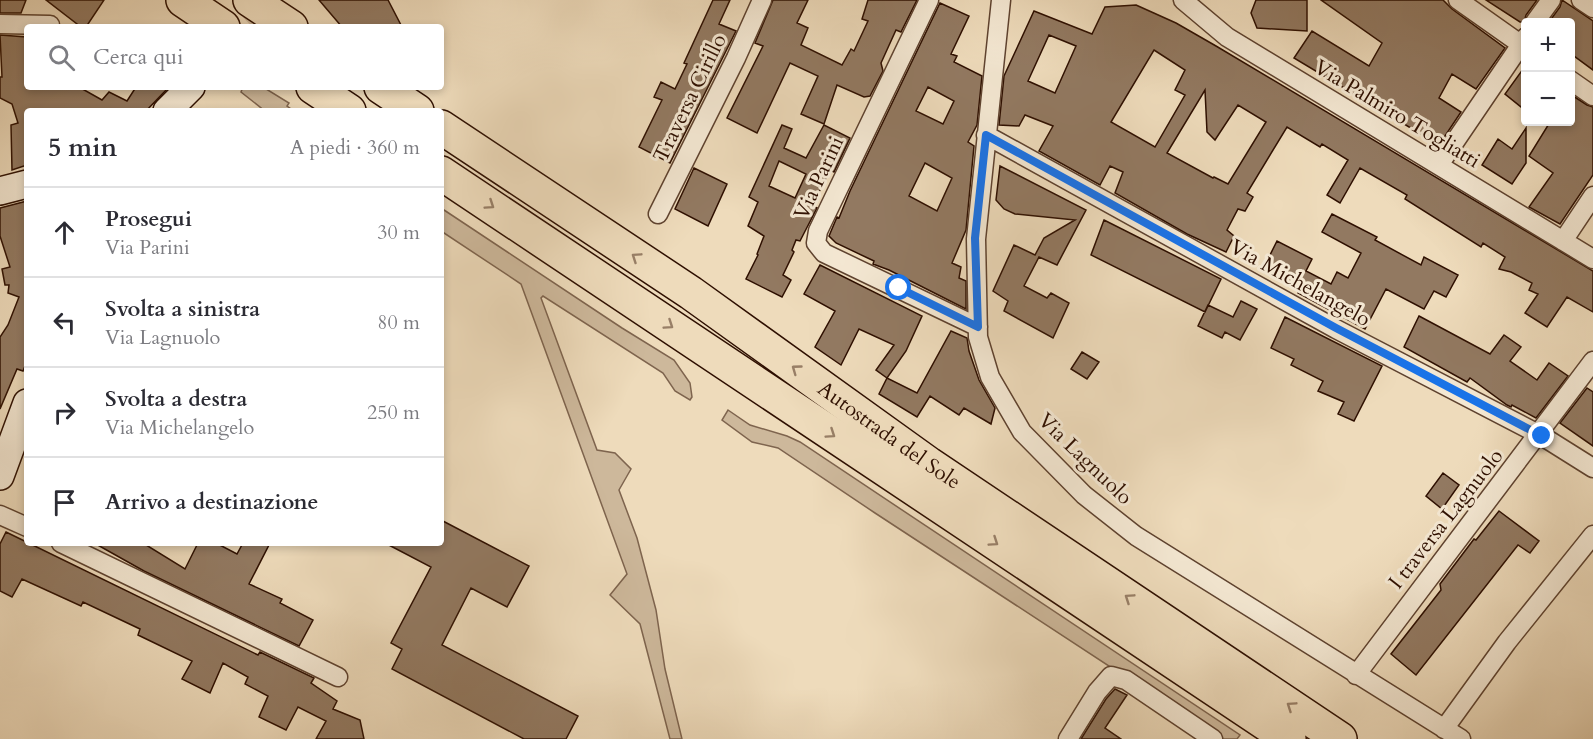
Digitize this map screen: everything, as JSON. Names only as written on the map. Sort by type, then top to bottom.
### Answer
[{"type":"highway","points":[[183,0],[219,24]]},
{"type":"highway","points":[[250,0],[286,24]]},
{"type":"highway","points":[[318,90],[344,108]]},
{"type":"highway","points":[[386,90],[412,108]]},
{"type":"highway","name":"Autostrada del Sole","points":[[444,129],[691,293],[929,464],[1340,739]]},
{"type":"highway","name":"Autostrada del Sole","points":[[444,175],[1289,739]]},
{"type":"main road","points":[[170,108],[188,90]]},
{"type":"main road","points":[[0,476],[24,411]]},
{"type":"street","name":"Traversa Cirillo","points":[[657,214],[736,58],[762,0]]},
{"type":"street","name":"Via Parini","points":[[929,0],[818,231],[816,243],[824,252],[978,327]]},
{"type":"street","name":"Via Lagnuolo","points":[[1000,0],[975,238],[978,337],[990,377],[1022,432],[1084,495],[1136,536],[1461,739]]},
{"type":"street","name":"Via Palmiro Togliatti","points":[[1183,0],[1227,37],[1593,259]]},
{"type":"street","points":[[1458,0],[1521,41]]},
{"type":"street","points":[[1538,18],[1551,0]]},
{"type":"street","points":[[1581,0],[1593,8]]},
{"type":"street","points":[[0,24],[24,24]]},
{"type":"street","points":[[1439,165],[1521,47]]},
{"type":"street","points":[[1575,83],[1593,96]]},
{"type":"street","name":"Via Michelangelo","points":[[986,135],[1336,328],[1539,435],[1593,468]]},
{"type":"street","points":[[1563,241],[1593,196]]},
{"type":"street","name":"I traversa Lagnuolo","points":[[1356,675],[1444,555],[1539,435],[1593,361]]},
{"type":"street","points":[[0,515],[24,526]]},
{"type":"street","points":[[1444,729],[1507,642],[1593,535]]},
{"type":"street","points":[[67,546],[338,677]]},
{"type":"street","points":[[1068,739],[1097,692],[1111,676],[1126,680],[1213,739]]},
{"type":"shaded area","points":[[242,90],[268,90],[289,103],[287,106],[290,108],[261,108],[241,92]]},
{"type":"shaded area","points":[[444,210],[674,360],[690,383],[692,397],[690,400],[675,391],[663,373],[543,296],[541,298],[597,450],[615,453],[631,469],[619,490],[637,538],[656,610],[665,669],[682,739],[670,739],[640,624],[610,595],[627,574],[521,284],[444,233]]},
{"type":"shaded area","points":[[728,410],[750,425],[800,442],[1240,735],[1237,739],[1218,739],[1104,676],[1109,666],[778,448],[752,442],[722,420]]},
{"type":"building","points":[[0,0],[26,0],[21,13],[0,13]]},
{"type":"building","points":[[46,0],[104,0],[88,24],[77,24]]},
{"type":"building","points":[[319,0],[388,0],[400,24],[339,24]]},
{"type":"building","points":[[713,0],[730,0],[719,24],[736,31],[670,163],[639,147],[662,100],[654,97],[661,82],[675,89],[687,64],[684,63]]},
{"type":"building","points":[[773,0],[808,0],[797,23],[808,28],[801,45],[842,65],[851,49],[854,51],[868,21],[862,19],[868,0],[917,0],[901,32],[896,30],[881,63],[883,71],[870,96],[864,97],[837,85],[824,124],[801,114],[818,76],[790,63],[757,133],[727,118],[763,46],[755,43]]},
{"type":"building","points":[[1256,0],[1307,0],[1307,31],[1257,28],[1251,13]]},
{"type":"building","points":[[1321,0],[1443,0],[1505,48],[1476,89],[1452,74],[1439,98],[1461,112],[1439,145],[1294,58],[1312,31],[1369,66],[1382,43]]},
{"type":"building","points":[[1486,0],[1537,0],[1520,22]]},
{"type":"building","points":[[1562,0],[1593,21],[1593,70],[1575,57],[1575,18],[1552,18]]},
{"type":"building","points":[[940,3],[969,16],[951,54],[957,56],[954,62],[982,76],[977,125],[968,142],[974,146],[966,230],[952,263],[961,267],[959,278],[966,281],[966,309],[873,264],[874,261],[836,243],[829,236]],"holes":[[[928,87],[954,101],[943,124],[916,111]],[[925,163],[952,178],[937,211],[909,196]]]},
{"type":"building","points":[[1136,5],[1176,23],[1593,271],[1593,312],[1567,297],[1547,327],[1525,313],[1538,294],[1529,290],[1532,283],[1511,272],[1499,269],[1505,257],[1483,243],[1481,247],[1405,199],[1407,195],[1360,168],[1340,203],[1327,195],[1348,160],[1322,144],[1320,147],[1287,127],[1247,193],[1253,197],[1245,211],[1238,209],[1227,230],[1234,236],[1226,252],[1187,234],[1115,193],[1123,172],[1110,166],[1100,185],[1039,151],[1053,126],[1025,115],[1019,126],[999,125],[1004,76],[1034,11],[1092,34],[1105,7]],"holes":[[[1049,35],[1076,46],[1055,93],[1028,81]],[[1154,50],[1185,70],[1175,90],[1185,95],[1155,147],[1111,122]],[[1205,90],[1207,132],[1215,140],[1238,105],[1266,122],[1228,184],[1167,153]]]},
{"type":"building","points":[[0,35],[24,37],[24,90],[84,90],[102,100],[109,92],[127,101],[134,90],[166,90],[149,108],[24,108],[24,166],[12,170],[11,125],[18,123],[12,104],[0,98],[0,77],[2,77]]},
{"type":"building","points":[[1521,72],[1521,107],[1505,94]]},
{"type":"building","points":[[1575,97],[1593,107],[1593,175],[1560,224],[1529,207],[1553,173],[1529,156],[1548,126],[1575,126]]},
{"type":"building","points":[[782,125],[792,129],[784,148],[806,158],[824,125],[850,138],[834,172],[830,170],[812,206],[817,208],[800,241],[796,240],[792,250],[794,252],[783,275],[791,280],[782,297],[746,279],[758,255],[764,236],[748,226],[758,202],[749,197]],"holes":[[[779,161],[806,174],[795,198],[769,186]]]},
{"type":"building","points":[[1526,128],[1526,163],[1512,184],[1482,165],[1498,139],[1512,149]]},
{"type":"building","points":[[1000,166],[1086,210],[1057,265],[1039,257],[1024,286],[1047,298],[1051,293],[1069,303],[1053,338],[1004,311],[1008,301],[993,291],[1014,245],[1035,255],[1044,238],[1075,220],[1015,214],[1004,209],[996,200]]},
{"type":"building","points":[[694,168],[727,184],[708,226],[675,209]]},
{"type":"building","points":[[24,202],[24,368],[23,371],[17,369],[0,409],[0,337],[8,325],[19,297],[8,293],[9,285],[5,285],[2,269],[10,267],[0,236],[0,208]]},
{"type":"building","points":[[1332,214],[1377,237],[1375,240],[1421,265],[1424,257],[1458,275],[1446,297],[1434,291],[1424,309],[1386,289],[1365,329],[1298,293],[1300,288],[1263,269],[1277,241],[1312,259],[1306,271],[1331,284],[1337,272],[1348,278],[1361,253],[1322,232]]},
{"type":"building","points":[[1104,220],[1221,279],[1205,312],[1091,255]]},
{"type":"building","points":[[820,265],[922,316],[906,351],[887,378],[876,370],[894,345],[859,329],[841,365],[815,347],[835,311],[804,294]]},
{"type":"building","points":[[1241,301],[1257,309],[1240,340],[1225,332],[1222,338],[1198,326],[1208,305],[1233,317]]},
{"type":"building","points":[[1419,316],[1490,354],[1504,335],[1521,347],[1510,361],[1537,380],[1549,363],[1568,376],[1536,418],[1512,405],[1511,407],[1507,405],[1470,378],[1467,382],[1404,347]]},
{"type":"building","points":[[1285,317],[1382,366],[1354,421],[1338,414],[1344,402],[1318,391],[1323,381],[1291,365],[1294,359],[1271,348]]},
{"type":"building","points":[[951,331],[967,338],[979,380],[995,408],[991,424],[964,408],[959,415],[930,396],[917,417],[879,394],[887,378],[917,393]]},
{"type":"building","points":[[1082,352],[1099,362],[1087,379],[1071,369]]},
{"type":"building","points":[[1587,388],[1593,392],[1593,446],[1560,423]]},
{"type":"building","points":[[1443,473],[1459,485],[1442,509],[1426,496]]},
{"type":"building","points":[[1499,511],[1539,541],[1530,553],[1518,545],[1416,675],[1391,654],[1441,590],[1440,584],[1474,539],[1476,540]]},
{"type":"building","points":[[444,522],[529,566],[507,607],[471,588],[442,645],[578,716],[566,739],[524,739],[392,669],[402,649],[391,643],[431,567],[391,546],[444,546]]},
{"type":"building","points":[[6,532],[24,541],[24,546],[35,546],[258,655],[260,652],[314,678],[311,683],[337,701],[333,709],[360,720],[364,739],[316,739],[326,721],[298,707],[286,730],[259,717],[268,696],[245,684],[248,677],[223,663],[210,693],[182,679],[192,661],[138,635],[140,629],[83,602],[81,606],[22,579],[12,597],[0,591],[0,544]]},
{"type":"building","points":[[99,546],[148,546],[185,569],[196,546],[222,546],[237,554],[241,546],[268,546],[249,584],[282,599],[280,603],[313,620],[299,646],[144,571]]},
{"type":"building","points":[[1115,689],[1127,695],[1105,728],[1121,739],[1081,739],[1106,699]]},
{"type":"tunnel","points":[[255,24],[281,0]]},
{"type":"route","points":[[899,288],[978,327],[975,238],[986,135],[1336,328],[1542,436]]}]
